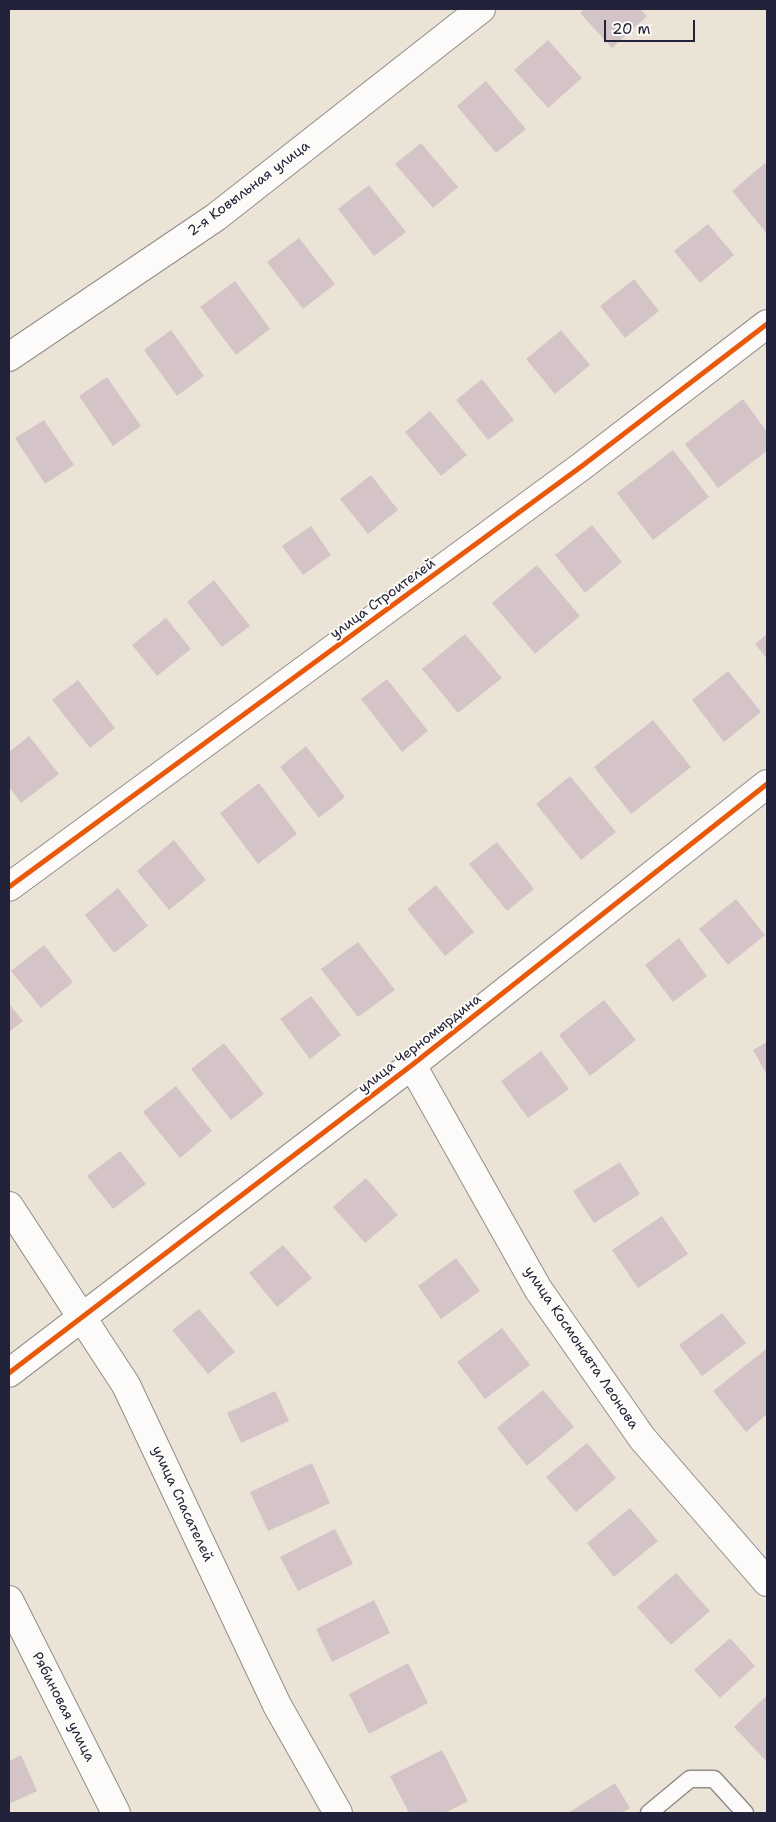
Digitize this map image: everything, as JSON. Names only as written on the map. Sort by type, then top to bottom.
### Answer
[{"type":"street","name":"2-я Ковыльная улица","points":[[9,357],[216,217],[481,9]]},
{"type":"street","name":"улица Строителей","points":[[9,887],[582,466],[767,324]]},
{"type":"street","name":"улица Черномырдина","points":[[9,1373],[412,1065],[767,784]]},
{"type":"street","name":"улица Космонавта Леонова","points":[[412,1065],[538,1289],[642,1438],[767,1582]]},
{"type":"street","name":"улица Спасателей","points":[[9,1206],[126,1385],[277,1705],[338,1813]]},
{"type":"street","name":"Рябиновая улица","points":[[9,1600],[116,1813]]},
{"type":"lane","points":[[649,1813],[690,1780],[714,1779],[745,1813]]},
{"type":"building","points":[[585,9],[640,9],[647,16],[612,48],[580,13]]},
{"type":"building","points":[[548,40],[582,78],[548,108],[514,70]]},
{"type":"building","points":[[486,81],[526,129],[496,153],[457,106]]},
{"type":"building","points":[[421,143],[458,187],[433,208],[395,164]]},
{"type":"building","points":[[765,163],[767,166],[767,234],[732,191]]},
{"type":"building","points":[[369,185],[406,232],[374,256],[338,209]]},
{"type":"building","points":[[708,224],[734,255],[700,283],[674,251]]},
{"type":"building","points":[[299,238],[335,284],[303,309],[267,262]]},
{"type":"building","points":[[634,279],[659,311],[625,338],[600,306]]},
{"type":"building","points":[[235,281],[270,329],[236,355],[200,307]]},
{"type":"building","points":[[171,330],[204,376],[177,396],[144,350]]},
{"type":"building","points":[[561,330],[590,365],[555,394],[526,359]]},
{"type":"building","points":[[107,377],[141,426],[113,446],[79,396]]},
{"type":"building","points":[[482,379],[514,420],[488,440],[456,400]]},
{"type":"building","points":[[743,399],[767,432],[767,451],[718,488],[685,444]]},
{"type":"building","points":[[430,411],[467,455],[441,476],[405,432]]},
{"type":"building","points":[[44,420],[74,465],[45,484],[15,438]]},
{"type":"building","points":[[673,450],[709,497],[653,540],[617,493]]},
{"type":"building","points":[[371,475],[398,510],[368,534],[340,499]]},
{"type":"building","points":[[592,525],[622,562],[585,593],[555,555]]},
{"type":"building","points":[[311,526],[331,555],[303,575],[282,546]]},
{"type":"building","points":[[537,565],[580,616],[535,654],[492,603]]},
{"type":"building","points":[[214,580],[250,626],[222,647],[187,602]]},
{"type":"building","points":[[166,618],[191,649],[157,676],[132,645]]},
{"type":"building","points":[[465,634],[502,678],[458,713],[422,669]]},
{"type":"building","points":[[767,634],[767,659],[755,644]]},
{"type":"building","points":[[728,671],[761,712],[724,742],[692,700]]},
{"type":"building","points":[[387,679],[428,731],[402,752],[361,699]]},
{"type":"building","points":[[78,680],[115,728],[90,748],[52,700]]},
{"type":"building","points":[[653,720],[691,767],[631,814],[594,767]]},
{"type":"building","points":[[29,736],[59,774],[21,803],[9,787],[9,752]]},
{"type":"building","points":[[306,746],[345,797],[319,818],[280,767]]},
{"type":"building","points":[[570,776],[616,832],[581,860],[536,804]]},
{"type":"building","points":[[259,783],[297,834],[258,864],[220,813]]},
{"type":"building","points":[[174,840],[206,880],[169,910],[137,871]]},
{"type":"building","points":[[497,842],[534,889],[507,911],[469,864]]},
{"type":"building","points":[[436,885],[474,932],[445,956],[407,909]]},
{"type":"building","points":[[118,888],[148,926],[114,953],[85,915]]},
{"type":"building","points":[[736,899],[765,935],[728,965],[699,929]]},
{"type":"building","points":[[679,938],[707,976],[673,1002],[645,965]]},
{"type":"building","points":[[358,942],[395,990],[358,1017],[321,969]]},
{"type":"building","points":[[44,945],[73,982],[41,1008],[11,971]]},
{"type":"building","points":[[311,996],[341,1035],[310,1059],[280,1019]]},
{"type":"building","points":[[604,1000],[636,1040],[590,1076],[559,1035]]},
{"type":"building","points":[[9,1004],[23,1021],[9,1032]]},
{"type":"building","points":[[767,1042],[767,1075],[753,1050]]},
{"type":"building","points":[[224,1043],[264,1094],[231,1120],[191,1069]]},
{"type":"building","points":[[541,1051],[569,1089],[528,1118],[501,1081]]},
{"type":"building","points":[[176,1086],[212,1131],[180,1158],[143,1112]]},
{"type":"building","points":[[120,1151],[146,1184],[113,1209],[87,1176]]},
{"type":"building","points":[[620,1162],[640,1194],[594,1223],[573,1191]]},
{"type":"building","points":[[366,1178],[398,1215],[365,1243],[333,1207]]},
{"type":"building","points":[[662,1216],[688,1254],[638,1288],[612,1250]]},
{"type":"building","points":[[283,1245],[312,1278],[277,1307],[249,1273]]},
{"type":"building","points":[[456,1258],[480,1291],[441,1319],[418,1286]]},
{"type":"building","points":[[199,1309],[235,1352],[208,1374],[172,1330]]},
{"type":"building","points":[[722,1313],[746,1343],[702,1376],[679,1345]]},
{"type":"building","points":[[502,1328],[530,1365],[485,1399],[457,1362]]},
{"type":"building","points":[[766,1349],[767,1414],[746,1432],[713,1391]]},
{"type":"building","points":[[543,1390],[574,1427],[527,1466],[497,1428]]},
{"type":"building","points":[[275,1391],[289,1421],[241,1443],[227,1413]]},
{"type":"building","points":[[587,1443],[616,1478],[576,1512],[546,1477]]},
{"type":"building","points":[[312,1463],[330,1503],[268,1531],[250,1492]]},
{"type":"building","points":[[630,1508],[658,1541],[614,1577],[587,1543]]},
{"type":"building","points":[[335,1529],[353,1564],[298,1591],[280,1557]]},
{"type":"building","points":[[676,1573],[710,1611],[671,1645],[637,1607]]},
{"type":"building","points":[[374,1600],[390,1633],[332,1662],[316,1629]]},
{"type":"building","points":[[730,1638],[755,1666],[720,1698],[694,1670]]},
{"type":"building","points":[[408,1663],[428,1703],[369,1734],[349,1694]]},
{"type":"building","points":[[767,1695],[767,1762],[734,1727]]},
{"type":"building","points":[[442,1750],[468,1801],[445,1813],[409,1813],[390,1776]]},
{"type":"building","points":[[21,1755],[37,1791],[9,1804],[9,1761]]},
{"type":"building","points":[[615,1783],[630,1808],[622,1813],[568,1813]]},
{"type":"cycle path","points":[[9,887],[582,466],[767,324]]},
{"type":"cycle path","points":[[9,1373],[412,1065],[767,784]]}]
